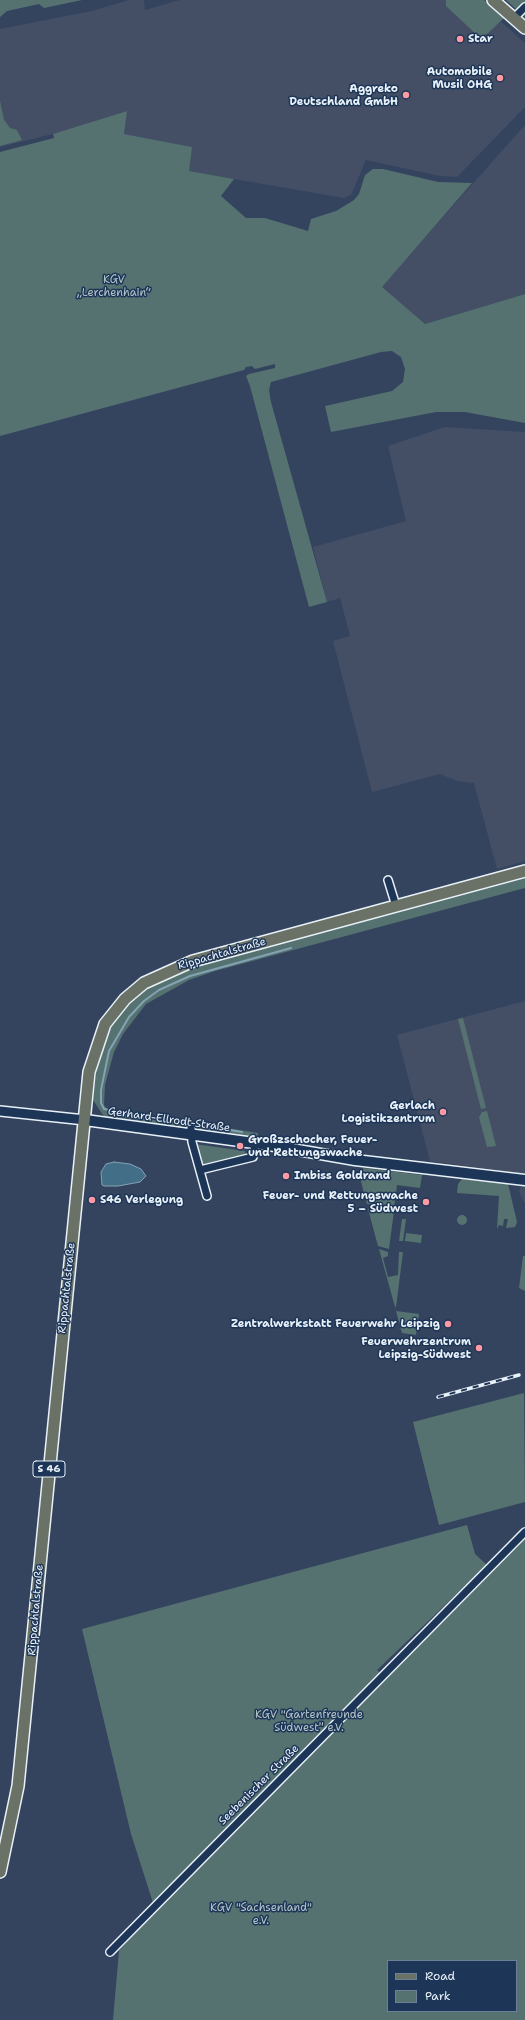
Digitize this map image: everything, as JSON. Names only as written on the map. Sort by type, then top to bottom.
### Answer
[{"type":"main road","points":[[493,0],[525,28]]},
{"type":"main road","name":"Rippachtalstraße","points":[[0,1872],[18,1786],[64,1316],[90,1072],[105,1024],[125,999],[144,983],[193,961],[525,871]]},
{"type":"main road","name":"Gerhard-Ellrodt-Straße","points":[[85,1120],[191,1132],[355,1160],[525,1180]]},
{"type":"street","points":[[514,18],[525,7]]},
{"type":"street","points":[[388,880],[396,906]]},
{"type":"street","name":"Gerhard-Ellrodt-Straße","points":[[0,1110],[85,1120]]},
{"type":"street","points":[[191,1132],[207,1196]]},
{"type":"street","points":[[200,1170],[253,1157],[255,1144]]},
{"type":"street","name":"Seebenischer Straße","points":[[110,1952],[525,1532]]},
{"type":"shaded area","points":[[129,0],[144,0],[145,10],[180,0],[477,0],[525,43],[525,107],[457,177],[440,176],[366,160],[351,195],[344,198],[188,171],[192,147],[124,134],[127,111],[65,131],[0,147],[0,29],[92,11]]},
{"type":"shaded area","points":[[525,125],[525,294],[425,324],[381,287]]},
{"type":"shaded area","points":[[445,427],[525,432],[525,861],[497,869],[474,783],[457,781],[440,774],[372,792],[333,641],[350,636],[340,598],[327,602],[313,547],[406,521],[388,446]]},
{"type":"shaded area","points":[[525,1001],[525,1174],[430,1161],[397,1035]]},
{"type":"shaded area","points":[[114,1162],[130,1164],[141,1169],[146,1176],[140,1182],[118,1186],[104,1186],[102,1185],[101,1172],[106,1164]]},
{"type":"shaded area","points":[[521,1186],[525,1186],[525,1204],[519,1192]]},
{"type":"green space","points":[[0,0],[82,0],[44,8],[39,4],[7,11],[0,17]]},
{"type":"green space","points":[[446,0],[484,0],[504,18],[487,34],[478,36],[446,6]]},
{"type":"green space","points":[[506,0],[525,0],[525,17]]},
{"type":"green space","points":[[0,101],[4,120],[10,128],[17,130],[22,140],[0,146]]},
{"type":"green space","name":"KGV „Lerchenhain“","points":[[127,111],[124,134],[192,147],[189,171],[234,179],[221,196],[246,218],[265,218],[308,231],[311,219],[336,211],[354,200],[359,194],[365,175],[373,169],[383,169],[438,182],[472,183],[382,287],[425,324],[525,294],[525,423],[465,412],[436,412],[331,432],[325,406],[392,391],[403,382],[405,369],[401,357],[392,351],[381,352],[271,382],[269,390],[271,402],[327,602],[309,607],[250,386],[246,376],[275,368],[275,364],[255,369],[252,366],[246,367],[244,370],[0,436],[0,152],[54,138],[53,134]]},
{"type":"green space","points":[[525,875],[525,888],[215,971],[189,980],[146,1004],[123,1034],[114,1052],[105,1085],[104,1105],[107,1109],[258,1133],[257,1140],[105,1118],[93,1100],[98,1058],[107,1033],[127,1003],[150,985],[185,968]]},
{"type":"green space","points":[[463,1018],[486,1108],[481,1109],[458,1019]]},
{"type":"green space","points":[[487,1111],[496,1146],[487,1147],[479,1117],[482,1112]]},
{"type":"green space","points":[[195,1144],[245,1151],[246,1156],[201,1167]]},
{"type":"green space","points":[[364,1168],[422,1175],[420,1188],[397,1185],[394,1207],[367,1204],[360,1178],[361,1172]]},
{"type":"green space","points":[[462,1179],[508,1184],[517,1222],[515,1227],[506,1228],[508,1219],[504,1219],[503,1226],[499,1225],[497,1229],[499,1196],[457,1193],[458,1184]]},
{"type":"green space","points":[[368,1209],[394,1211],[389,1249],[378,1246]]},
{"type":"green space","points":[[462,1215],[467,1220],[462,1225],[457,1220]]},
{"type":"green space","points":[[402,1219],[406,1219],[403,1241],[399,1241]]},
{"type":"green space","points":[[406,1233],[422,1235],[421,1243],[405,1241]]},
{"type":"green space","points":[[379,1249],[388,1252],[388,1256],[383,1258],[388,1277],[398,1275],[399,1252],[403,1252],[396,1307],[395,1307]]},
{"type":"green space","points":[[523,1256],[525,1256],[525,1291],[519,1288]]},
{"type":"green space","points":[[396,1311],[419,1314],[416,1335],[402,1333]]},
{"type":"green space","points":[[524,1393],[525,1502],[439,1525],[413,1422]]},
{"type":"green space","points":[[467,1525],[475,1554],[487,1565],[377,1670],[386,1679],[525,1537],[525,2020],[113,2020],[119,1951],[155,1909],[131,1834],[82,1629]]},
{"type":"waterway","points":[[242,1132],[104,1109],[101,1103],[101,1090],[109,1051],[129,1017],[144,1001],[159,990],[190,976],[291,948]]},
{"type":"railway","points":[[438,1397],[519,1375]]},
{"type":"place","name":"Star","points":[[460,39]]},
{"type":"place","name":"Automobile Musil OHG","points":[[500,78]]},
{"type":"place","name":"Aggreko Deutschland GmbH","points":[[406,95]]},
{"type":"place","name":"Gerlach Logistikzentrum","points":[[443,1112]]},
{"type":"place","name":"Großzschocher, Feuer- und Rettungswache","points":[[240,1146]]},
{"type":"place","name":"Imbiss Goldrand","points":[[286,1176]]},
{"type":"place","name":"S46 Verlegung","points":[[92,1200]]},
{"type":"place","name":"Feuer- und Rettungswache 5 – Südwest","points":[[426,1202]]},
{"type":"place","name":"Zentralwerkstatt Feuerwehr Leipzig","points":[[448,1324]]},
{"type":"place","name":"Feuerwehrzentrum Leipzig-Südwest","points":[[479,1348]]},
{"type":"park label","name":"KGV \"Gartenfreunde Südwest\" e.V.","points":[[309,1721]]},
{"type":"park label","name":"KGV \"Sachsenland\" e.V.","points":[[261,1914]]}]
